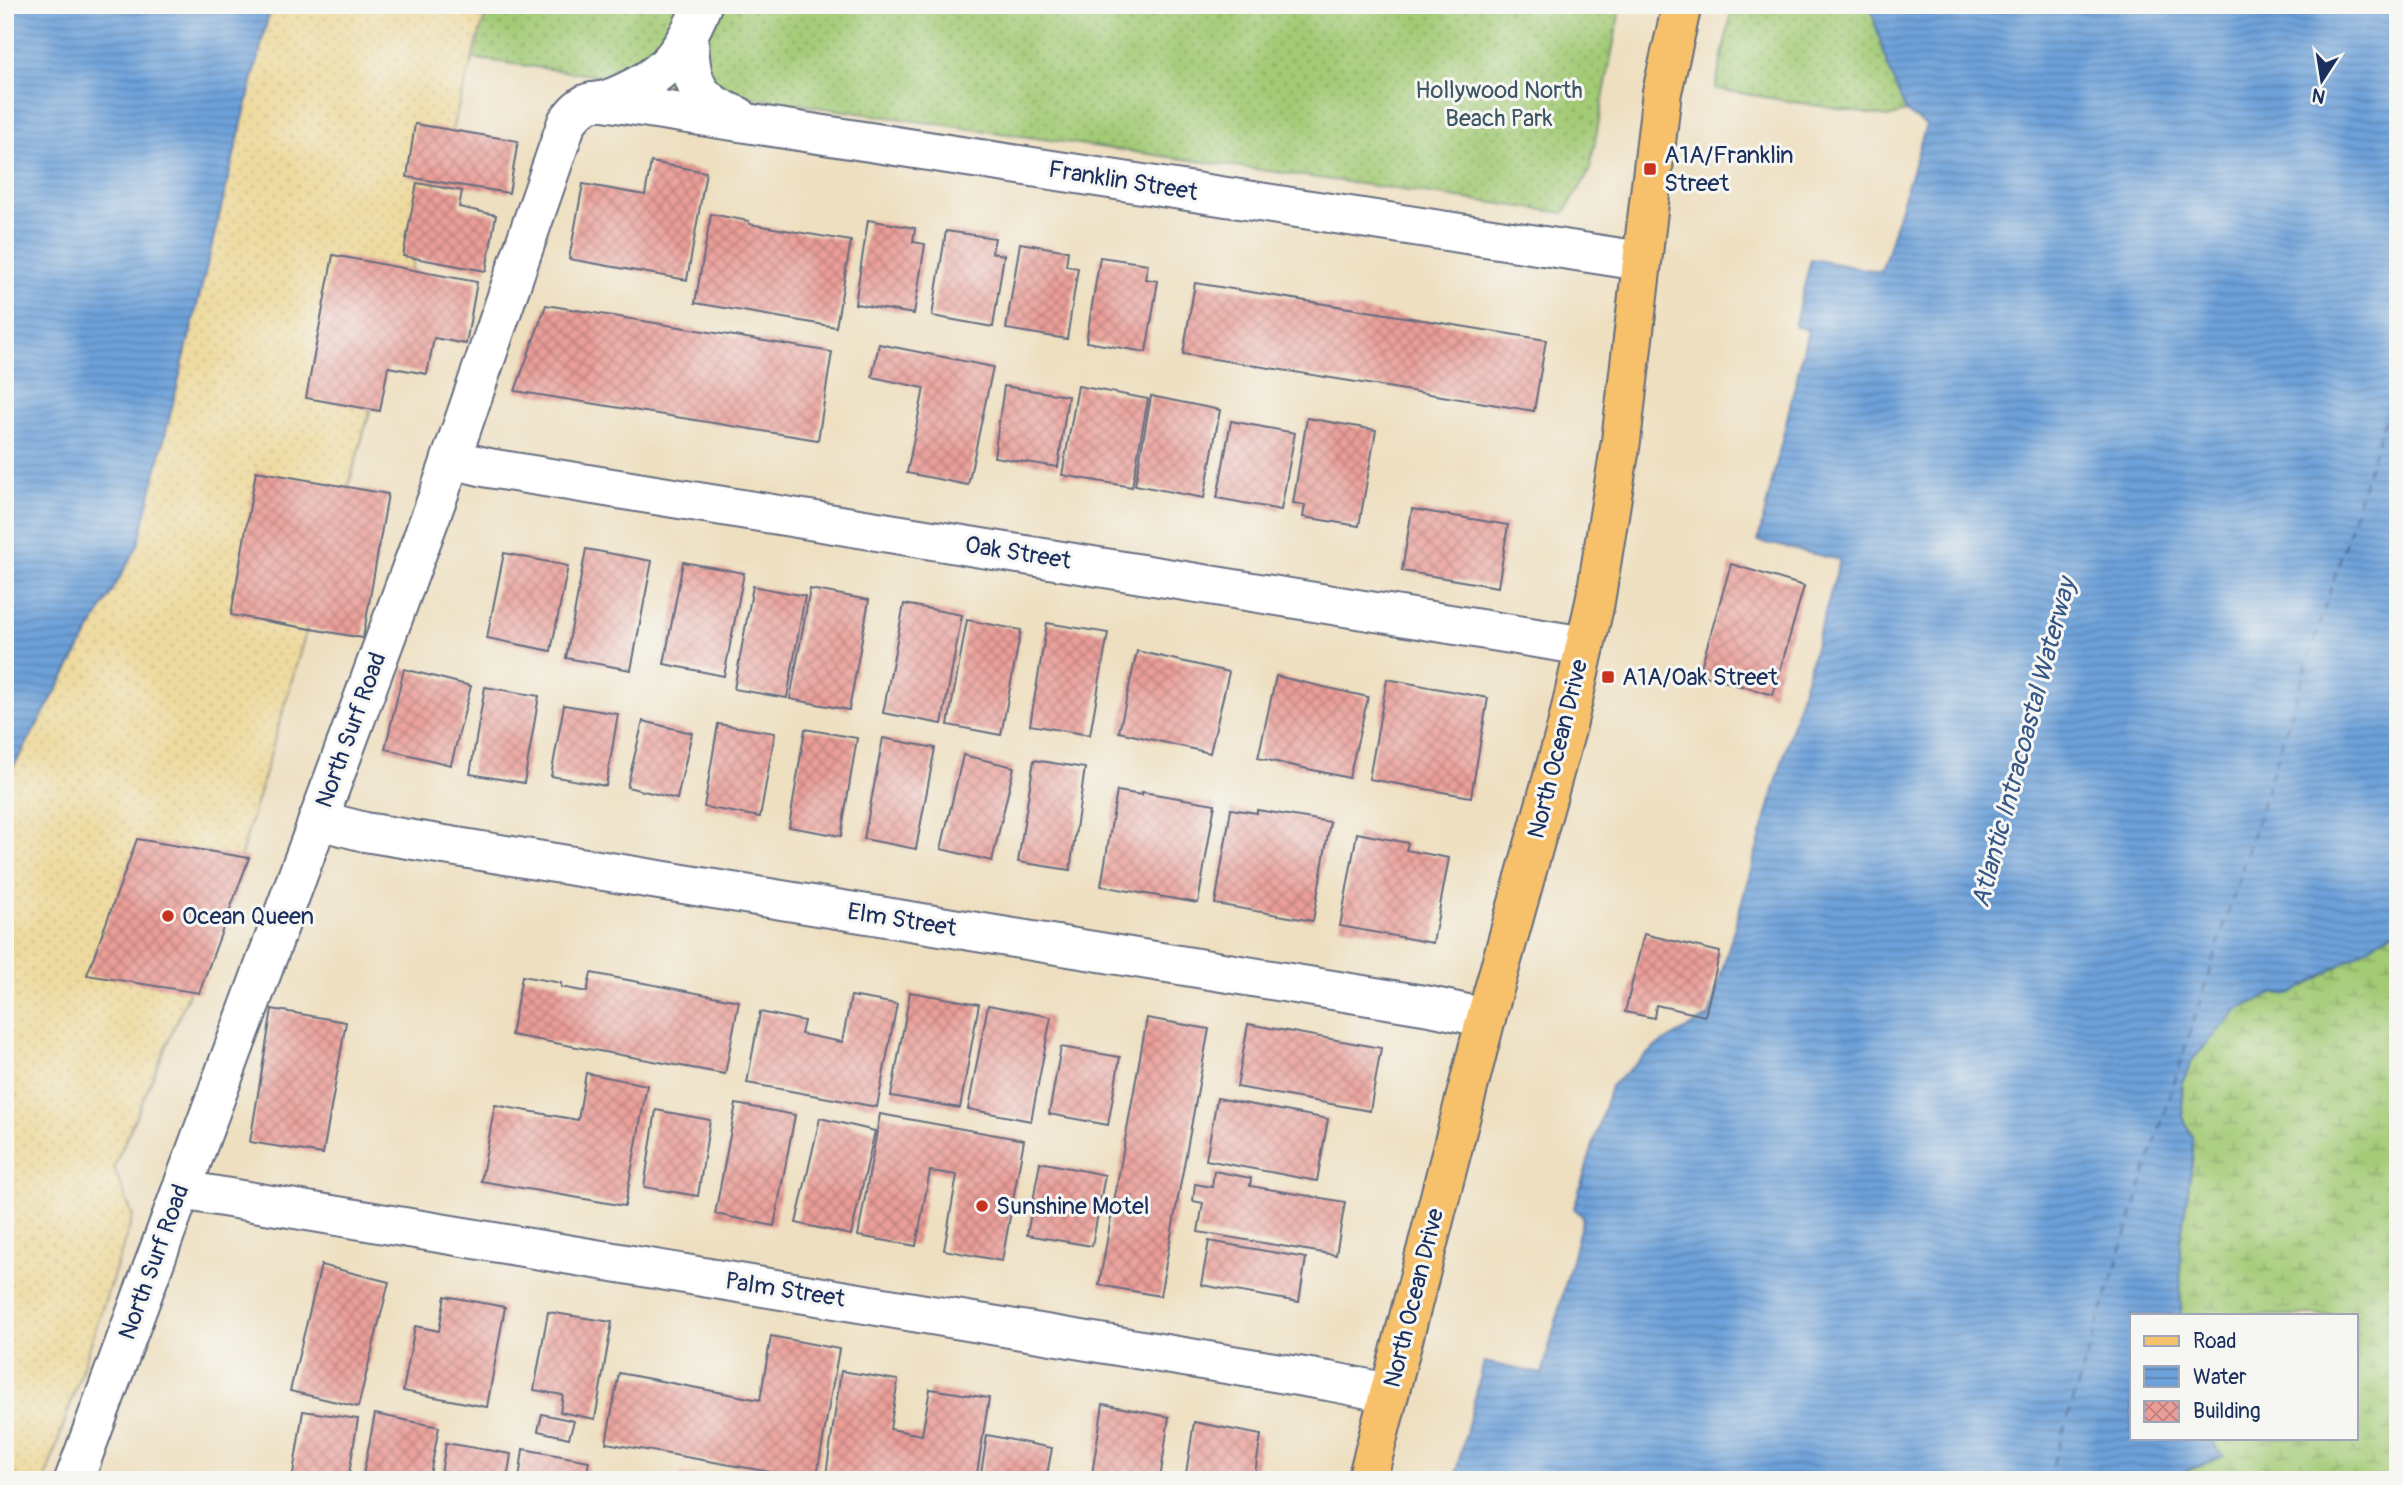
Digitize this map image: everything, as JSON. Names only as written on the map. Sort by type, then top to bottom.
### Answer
[{"type":"main road","name":"North Ocean Drive","points":[[1367,1480],[1486,1017],[1567,726],[1585,646],[1613,503],[1662,92],[1682,5]]},
{"type":"street","name":"North Surf Road","points":[[74,1480],[451,459],[567,122],[581,106],[604,101],[648,81],[672,59],[696,21]]},
{"type":"street","name":"North Surf Road","points":[[696,21],[690,66],[696,87],[702,96],[723,110],[760,124]]},
{"type":"street","name":"Franklin Street","points":[[604,101],[1641,261]]},
{"type":"street","name":"Oak Street","points":[[451,459],[489,468],[1585,646]]},
{"type":"street","name":"Elm Street","points":[[318,820],[348,829],[1486,1017]]},
{"type":"street","name":"Palm Street","points":[[181,1190],[1390,1393]]},
{"type":"green space","name":"Hollywood North Beach Park","points":[[272,5],[1621,5],[1589,173],[1564,213],[267,29]]},
{"type":"green space","points":[[1733,5],[1870,5],[1885,58],[1906,112],[1887,117],[1715,89]]},
{"type":"green space","points":[[2398,929],[2398,1480],[2171,1480],[2178,1474],[2223,1457],[2212,1440],[2358,1440],[2358,1314],[2181,1314],[2180,1244],[2193,1157],[2192,1137],[2183,1117],[2182,1083],[2193,1059],[2237,1010],[2275,993],[2305,987]]},
{"type":"sand","points":[[271,5],[488,5],[226,907],[114,1167],[133,1217],[45,1480],[5,1480],[5,782],[138,545]]},
{"type":"water","points":[[5,5],[271,5],[138,545],[5,782]]},
{"type":"water","name":"Atlantic Intracoastal Waterway","points":[[1870,5],[2398,5],[2398,929],[2290,995],[2274,993],[2237,1010],[2193,1059],[2182,1083],[2183,1117],[2192,1137],[2193,1157],[2180,1244],[2181,1314],[2130,1314],[2130,1440],[2212,1440],[2224,1456],[2178,1474],[2171,1480],[1454,1480],[1484,1362],[1542,1374],[1583,1217],[1574,1208],[1611,1086],[1655,1047],[1709,1016],[1840,560],[1758,541],[1808,330],[1794,326],[1811,259],[1881,272],[1926,125],[1906,112],[1885,58]]},
{"type":"building","points":[[415,124],[518,141],[509,193],[407,177]]},
{"type":"building","points":[[651,162],[706,172],[687,280],[569,259],[583,184],[645,195]]},
{"type":"building","points":[[417,183],[462,191],[459,207],[496,215],[486,271],[403,256]]},
{"type":"building","points":[[711,214],[749,221],[749,224],[851,241],[836,327],[695,303]]},
{"type":"building","points":[[868,220],[915,228],[913,242],[925,244],[914,314],[855,304]]},
{"type":"building","points":[[946,231],[995,238],[992,253],[1004,255],[993,327],[932,316]]},
{"type":"building","points":[[1020,243],[1068,251],[1066,266],[1078,268],[1067,339],[1006,329]]},
{"type":"building","points":[[333,255],[477,282],[466,344],[434,338],[427,374],[388,367],[380,411],[306,398]]},
{"type":"building","points":[[1100,257],[1148,264],[1145,279],[1158,281],[1146,352],[1086,342]]},
{"type":"building","points":[[1195,283],[1546,340],[1534,411],[1183,354]]},
{"type":"building","points":[[546,305],[832,352],[818,440],[515,391]]},
{"type":"building","points":[[879,344],[993,367],[968,485],[907,473],[924,388],[872,377]]},
{"type":"building","points":[[1004,386],[1068,396],[1058,467],[994,457]]},
{"type":"building","points":[[1078,386],[1148,399],[1132,487],[1062,475]]},
{"type":"building","points":[[1151,396],[1220,410],[1204,498],[1135,485]]},
{"type":"building","points":[[1307,418],[1376,430],[1359,526],[1303,517],[1305,505],[1293,503]]},
{"type":"building","points":[[1231,421],[1295,433],[1281,510],[1217,498]]},
{"type":"building","points":[[256,471],[388,494],[363,638],[231,615]]},
{"type":"building","points":[[1412,509],[1508,525],[1498,587],[1402,571]]},
{"type":"building","points":[[586,549],[652,561],[631,670],[566,658]]},
{"type":"building","points":[[504,553],[568,566],[551,651],[487,638]]},
{"type":"building","points":[[683,562],[744,573],[724,676],[664,664]]},
{"type":"building","points":[[1731,564],[1804,586],[1773,695],[1699,674]]},
{"type":"building","points":[[753,586],[805,596],[787,698],[734,689]]},
{"type":"building","points":[[810,589],[869,600],[849,710],[790,699]]},
{"type":"building","points":[[904,604],[962,615],[942,724],[883,713]]},
{"type":"building","points":[[967,620],[1021,630],[1001,735],[948,725]]},
{"type":"building","points":[[1047,623],[1108,633],[1090,735],[1030,725]]},
{"type":"building","points":[[1137,651],[1229,672],[1210,753],[1119,732]]},
{"type":"building","points":[[404,669],[471,686],[451,765],[385,749]]},
{"type":"building","points":[[1276,676],[1368,697],[1349,778],[1258,758]]},
{"type":"building","points":[[1387,679],[1488,698],[1471,797],[1369,779]]},
{"type":"building","points":[[485,687],[539,696],[524,783],[470,774]]},
{"type":"building","points":[[564,705],[618,714],[606,786],[551,776]]},
{"type":"building","points":[[643,721],[692,733],[677,799],[627,787]]},
{"type":"building","points":[[718,724],[775,733],[760,817],[704,807]]},
{"type":"building","points":[[805,729],[857,738],[841,836],[789,827]]},
{"type":"building","points":[[883,738],[935,748],[916,849],[864,839]]},
{"type":"building","points":[[963,755],[1014,767],[992,861],[941,849]]},
{"type":"building","points":[[1034,760],[1085,768],[1070,870],[1018,862]]},
{"type":"building","points":[[1117,791],[1142,795],[1142,792],[1215,804],[1198,903],[1101,886]]},
{"type":"building","points":[[1231,809],[1257,813],[1257,810],[1330,822],[1313,921],[1215,904]]},
{"type":"building","points":[[1357,833],[1408,843],[1406,850],[1449,858],[1433,943],[1340,926]]},
{"type":"building","name":"Ocean Queen","points":[[137,839],[249,858],[199,993],[87,975]]},
{"type":"building","points":[[1644,934],[1720,952],[1705,1016],[1656,1005],[1654,1018],[1625,1012]]},
{"type":"building","points":[[591,973],[739,1001],[725,1074],[511,1035],[522,976],[561,983],[561,987],[587,992]]},
{"type":"building","points":[[910,992],[979,1004],[960,1108],[891,1096]]},
{"type":"building","points":[[851,996],[897,1004],[877,1107],[747,1083],[760,1012],[804,1021],[801,1034],[842,1042]]},
{"type":"building","points":[[988,1005],[1051,1017],[1031,1121],[968,1109]]},
{"type":"building","points":[[272,1009],[346,1022],[323,1154],[250,1142]]},
{"type":"building","points":[[1147,1018],[1209,1029],[1160,1296],[1099,1285]]},
{"type":"building","points":[[1248,1024],[1381,1048],[1370,1111],[1237,1087]]},
{"type":"building","points":[[1061,1047],[1120,1057],[1108,1125],[1049,1114]]},
{"type":"building","points":[[586,1073],[647,1085],[625,1206],[481,1181],[495,1105],[578,1120]]},
{"type":"building","points":[[1217,1098],[1328,1119],[1317,1181],[1206,1160]]},
{"type":"building","points":[[736,1104],[795,1115],[774,1226],[715,1214]]},
{"type":"building","points":[[656,1110],[710,1120],[698,1196],[644,1187]]},
{"type":"building","name":"Sunshine Motel","points":[[880,1114],[1024,1140],[1002,1261],[944,1250],[957,1175],[930,1171],[916,1246],[858,1236]]},
{"type":"building","points":[[820,1118],[875,1131],[851,1235],[796,1223]]},
{"type":"building","points":[[1040,1162],[1105,1175],[1092,1246],[1027,1235]]},
{"type":"building","points":[[1214,1171],[1251,1178],[1250,1186],[1345,1202],[1336,1255],[1198,1232],[1203,1203],[1193,1201],[1195,1184],[1212,1187]]},
{"type":"building","points":[[1209,1241],[1306,1258],[1299,1302],[1201,1285]]},
{"type":"building","points":[[321,1265],[389,1282],[358,1407],[290,1391]]},
{"type":"building","points":[[445,1296],[505,1307],[487,1407],[403,1391],[415,1326],[439,1331]]},
{"type":"building","points":[[548,1312],[612,1322],[595,1419],[560,1412],[563,1395],[534,1390]]},
{"type":"building","points":[[771,1336],[839,1349],[816,1480],[606,1443],[619,1373],[760,1400]]},
{"type":"building","points":[[841,1371],[898,1380],[890,1429],[922,1435],[930,1389],[989,1398],[976,1480],[858,1480],[826,1475]]},
{"type":"building","points":[[1103,1404],[1169,1417],[1160,1480],[1091,1480]]},
{"type":"building","points":[[303,1411],[358,1419],[348,1480],[292,1480]]},
{"type":"building","points":[[375,1414],[439,1427],[429,1480],[362,1480]]},
{"type":"building","points":[[542,1414],[574,1421],[569,1438],[538,1431]]},
{"type":"building","points":[[1194,1422],[1261,1435],[1254,1480],[1185,1480]]},
{"type":"building","points":[[987,1435],[1052,1448],[1046,1480],[980,1480]]},
{"type":"building","points":[[446,1443],[511,1454],[507,1480],[440,1480]]},
{"type":"building","points":[[523,1449],[589,1461],[586,1480],[519,1480]]},
{"type":"building","points":[[681,1474],[705,1478],[705,1480],[680,1480]]},
{"type":"ferry route","points":[[2048,1480],[2398,377]]},
{"type":"place","name":"A1A/Franklin Street","points":[[1650,169]]},
{"type":"place","name":"A1A/Oak Street","points":[[1608,677]]},
{"type":"place","name":"Ocean Queen","points":[[168,916]]},
{"type":"place","name":"Sunshine Motel","points":[[982,1206]]}]
